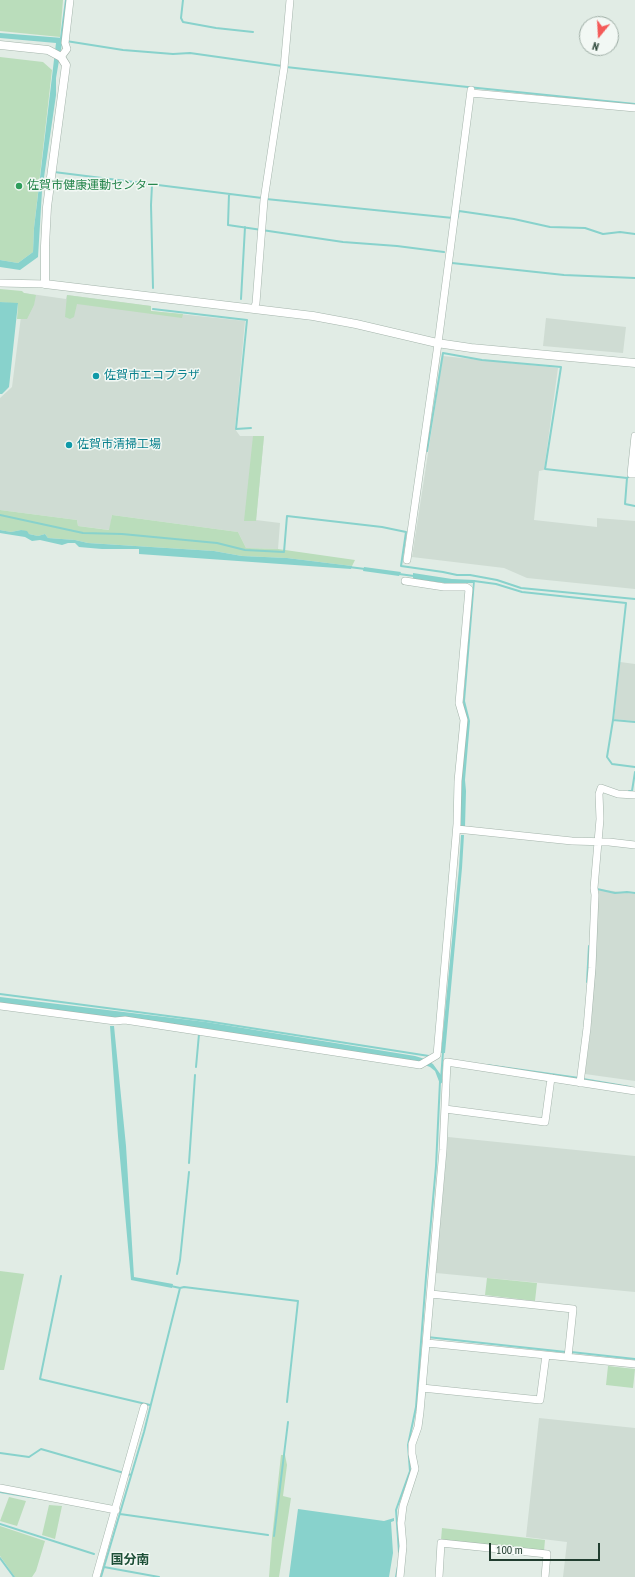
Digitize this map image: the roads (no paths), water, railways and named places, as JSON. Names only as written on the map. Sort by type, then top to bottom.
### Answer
[{"type":"street","points":[[61,57],[67,49],[65,41],[70,0]]},
{"type":"street","points":[[254,309],[256,303],[261,230],[284,66],[290,0]]},
{"type":"street","points":[[0,45],[51,51],[61,57],[66,65],[48,207],[45,246],[45,284]]},
{"type":"street","points":[[407,560],[471,92],[635,108]]},
{"type":"street","points":[[0,283],[45,284],[313,316],[356,324],[437,343],[471,348],[635,363]]},
{"type":"street","points":[[633,474],[635,436]]},
{"type":"street","points":[[0,1006],[112,1020],[125,1020],[420,1065],[429,1059],[432,1059],[437,1054],[461,830],[458,781],[464,720],[459,703],[469,589],[466,587],[444,587],[405,581]]},
{"type":"street","points":[[581,1079],[587,1028],[594,892],[599,843],[599,794],[601,788],[616,794],[635,795]]},
{"type":"street","points":[[461,830],[572,841],[599,843],[609,842],[635,845]]},
{"type":"street","points":[[400,1577],[403,1546],[403,1506],[416,1469],[412,1454],[412,1444],[418,1427],[427,1340],[443,1150],[447,1062],[550,1078],[581,1079],[635,1091]]},
{"type":"street","points":[[445,1109],[545,1122],[550,1078]]},
{"type":"street","points":[[431,1294],[573,1309],[569,1353]]},
{"type":"street","points":[[427,1340],[546,1355],[569,1353],[635,1364]]},
{"type":"street","points":[[422,1388],[540,1400],[546,1355]]},
{"type":"street","points":[[96,1577],[144,1408]]},
{"type":"street","points":[[0,1488],[116,1510]]},
{"type":"street","points":[[439,1577],[441,1543],[547,1554],[545,1577]]},
{"type":"water","points":[[0,33],[63,38],[56,78],[56,95],[42,191],[38,257],[20,270],[0,267],[0,260],[18,263],[33,252],[34,228],[56,43],[0,38]]},
{"type":"water","points":[[0,302],[18,303],[9,387],[2,394],[0,394]]},
{"type":"water","points":[[0,530],[11,532],[21,530],[38,536],[45,534],[48,538],[75,540],[88,543],[214,551],[242,556],[287,558],[352,566],[351,569],[139,554],[139,549],[102,549],[79,547],[75,543],[62,545],[40,540],[32,541],[25,537],[0,533]]},
{"type":"water","points":[[364,567],[401,572],[399,576],[363,571]]},
{"type":"water","points":[[413,573],[452,579],[475,580],[465,701],[470,721],[465,780],[465,827],[461,827],[461,781],[466,719],[463,702],[473,583],[444,583],[413,579]]},
{"type":"water","points":[[461,835],[464,835],[462,868],[445,1053],[441,1053],[459,868]]},
{"type":"water","points":[[0,997],[206,1022],[415,1056],[425,1059],[433,1064],[441,1075],[443,1082],[440,1084],[435,1071],[430,1067],[415,1061],[126,1017],[112,1018],[0,1004]]},
{"type":"water","points":[[110,1026],[114,1026],[126,1146],[134,1277],[173,1284],[172,1288],[131,1280]]},
{"type":"water","points":[[298,1509],[384,1521],[394,1518],[394,1521],[391,1522],[393,1553],[389,1577],[289,1577]]},
{"type":"waterway","points":[[61,38],[66,0]]},
{"type":"waterway","points":[[183,0],[181,18],[183,22],[216,28],[253,32]]},
{"type":"waterway","points":[[66,41],[123,50],[173,54],[190,53],[282,66]]},
{"type":"waterway","points":[[286,67],[635,104]]},
{"type":"waterway","points":[[54,172],[262,198]]},
{"type":"waterway","points":[[152,185],[153,288]]},
{"type":"waterway","points":[[229,194],[228,225],[343,242],[397,246],[444,252]]},
{"type":"waterway","points":[[266,199],[453,218]]},
{"type":"waterway","points":[[457,219],[459,211],[514,219],[550,227],[585,228],[603,234],[620,232],[635,234]]},
{"type":"waterway","points":[[241,299],[245,227]]},
{"type":"waterway","points":[[452,263],[564,275],[635,278]]},
{"type":"waterway","points":[[153,309],[247,320],[236,429],[251,428]]},
{"type":"waterway","points":[[427,451],[443,353],[482,360],[561,367],[545,469],[627,478],[631,475]]},
{"type":"waterway","points":[[627,478],[625,504],[635,506]]},
{"type":"waterway","points":[[0,515],[83,533],[122,534],[217,543],[245,550],[284,552],[287,516],[382,527],[406,532],[401,566],[457,575],[470,575],[497,580],[521,588],[635,599]]},
{"type":"waterway","points":[[349,567],[365,569]]},
{"type":"waterway","points":[[399,574],[414,576]]},
{"type":"waterway","points":[[474,581],[496,584],[522,592],[626,603],[613,720],[607,757],[612,764],[635,767]]},
{"type":"waterway","points":[[613,720],[635,722]]},
{"type":"waterway","points":[[629,791],[632,791],[635,772]]},
{"type":"waterway","points":[[596,891],[597,889],[615,893],[635,893]]},
{"type":"waterway","points":[[587,982],[589,946]]},
{"type":"waterway","points":[[0,994],[206,1021],[429,1056]]},
{"type":"waterway","points":[[196,1067],[199,1034]]},
{"type":"waterway","points":[[441,1079],[443,1052]]},
{"type":"waterway","points":[[487,1065],[579,1078]]},
{"type":"waterway","points":[[189,1163],[195,1075]]},
{"type":"waterway","points":[[583,1079],[630,1087]]},
{"type":"waterway","points":[[399,1552],[396,1510],[410,1471],[408,1445],[416,1407],[436,1166],[440,1081]]},
{"type":"waterway","points":[[177,1274],[180,1260],[189,1172]]},
{"type":"waterway","points":[[61,1276],[40,1379],[150,1405]]},
{"type":"waterway","points":[[101,1577],[144,1432],[180,1288],[171,1286]]},
{"type":"waterway","points":[[180,1288],[184,1287],[298,1301],[287,1402]]},
{"type":"waterway","points":[[427,1337],[566,1352]]},
{"type":"waterway","points":[[571,1352],[635,1359]]},
{"type":"waterway","points":[[274,1536],[288,1422]]},
{"type":"waterway","points":[[0,1453],[29,1457],[41,1449],[131,1475]]},
{"type":"waterway","points":[[0,1492],[36,1498]]},
{"type":"waterway","points":[[120,1514],[268,1535]]},
{"type":"waterway","points":[[0,1524],[94,1554]]},
{"type":"waterway","points":[[0,1558],[14,1577]]},
{"type":"waterway","points":[[396,1577],[398,1566]]},
{"type":"waterway","points":[[104,1567],[159,1577]]},
{"type":"place","name":"佐賀市健康運動センター","points":[[19,186]]},
{"type":"place","name":"佐賀市エコプラザ","points":[[96,376]]},
{"type":"place","name":"佐賀市清掃工場","points":[[69,445]]},
{"type":"district","name":"国分南","points":[[130,1560]]}]
